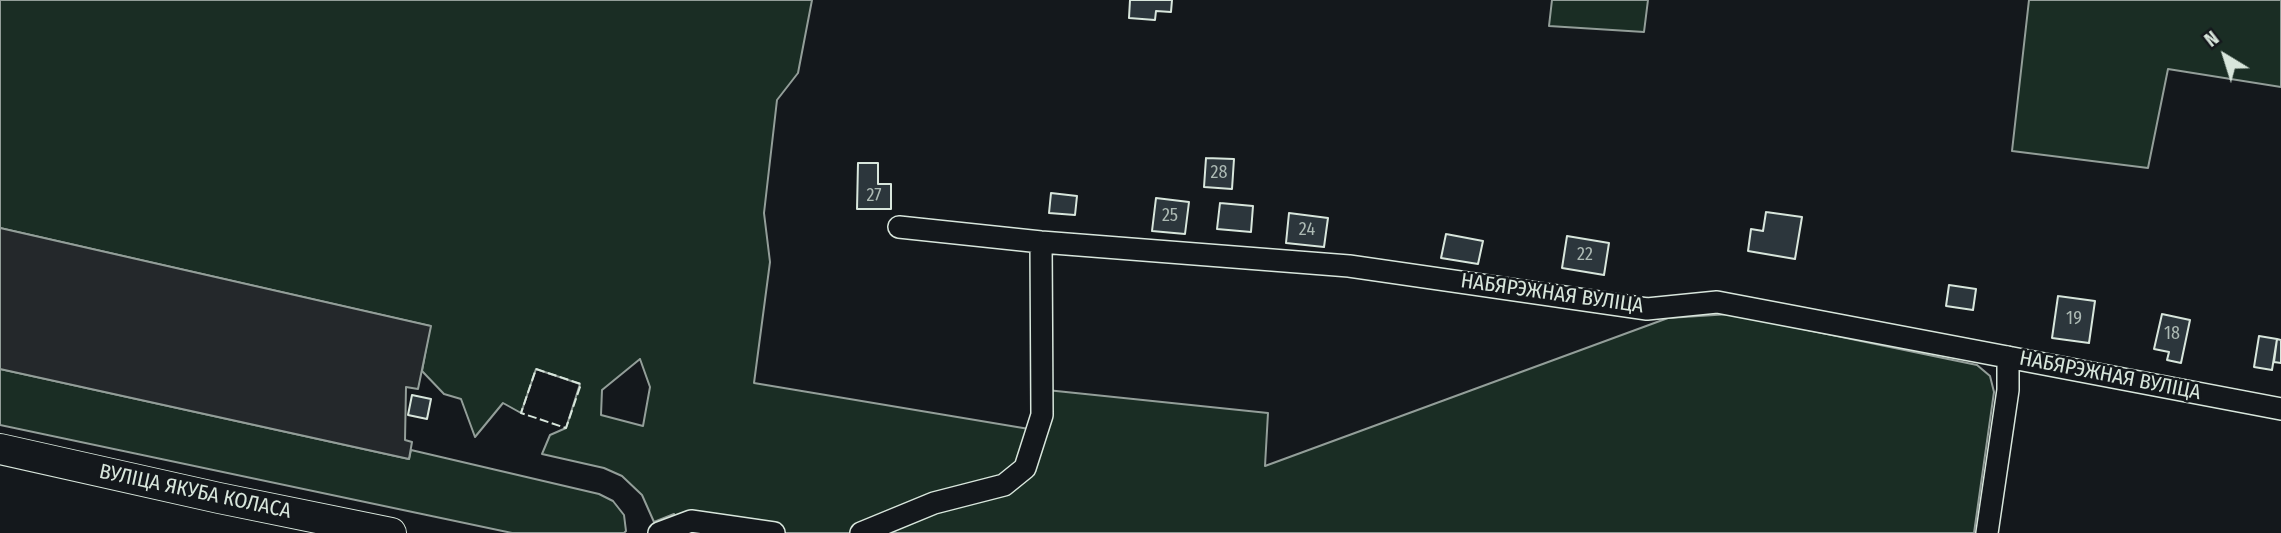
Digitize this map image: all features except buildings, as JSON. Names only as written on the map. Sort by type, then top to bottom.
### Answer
[{"type":"street","name":"НАБЯРЭЖНАЯ ВУЛІЦА","points":[[899,227],[1041,242],[1349,266],[1647,309],[1717,302],[2281,409]]},
{"type":"street","points":[[861,533],[934,503],[1004,485],[1025,468],[1042,415],[1041,242]]},
{"type":"street","points":[[1987,533],[2008,390],[2008,357]]},
{"type":"street","name":"ВУЛІЦА ЯКУБА КОЛАСА","points":[[0,449],[391,533]]},
{"type":"street","points":[[659,533],[691,521],[774,533]]},
{"type":"green space","points":[[0,0],[812,0],[798,73],[777,100],[764,213],[770,262],[754,383],[1029,429],[1037,389],[1268,413],[1265,466],[1668,318],[1730,314],[1977,365],[1990,376],[1994,392],[1974,533],[670,533],[674,514],[654,522],[642,495],[622,476],[604,468],[542,454],[550,435],[566,428],[580,384],[536,369],[521,413],[503,403],[475,437],[461,399],[444,394],[422,371],[430,326],[0,228]],"holes":[[[640,359],[650,387],[643,426],[601,415],[602,390]]]},
{"type":"green space","points":[[1552,0],[1648,0],[1644,32],[1549,26]]},
{"type":"green space","points":[[2029,0],[2281,0],[2281,87],[2168,69],[2148,168],[2012,151]]},
{"type":"green space","points":[[0,369],[409,459],[411,450],[599,494],[613,501],[624,515],[626,531],[512,533],[0,425]]},
{"type":"shaded area","points":[[0,228],[431,326],[418,389],[406,387],[405,440],[412,442],[409,459],[0,369]]},
{"type":"fence","points":[[536,369],[581,384],[566,428],[521,413],[536,369]]}]
